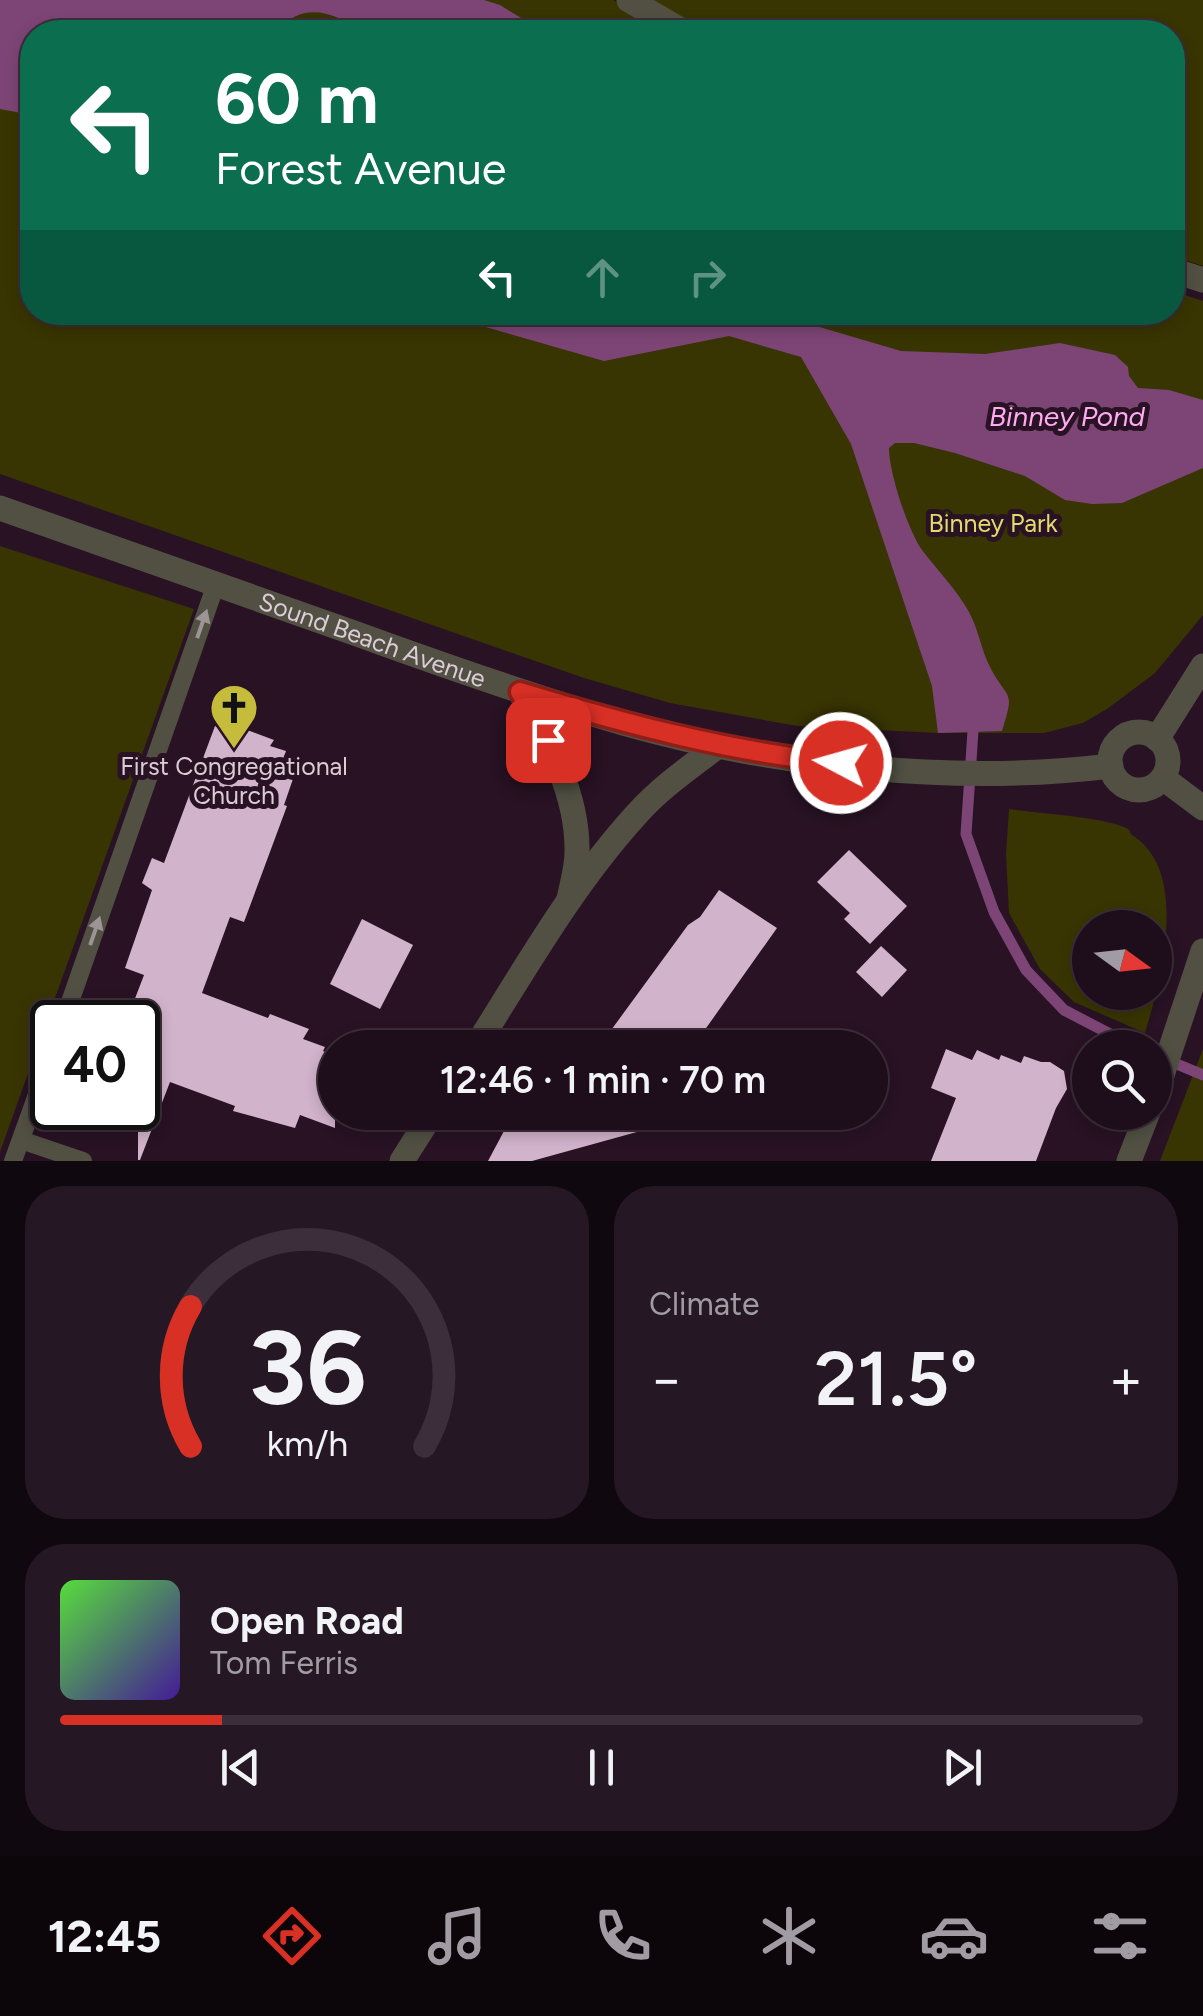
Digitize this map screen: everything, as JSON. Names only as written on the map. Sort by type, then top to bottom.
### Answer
[{"type":"street","points":[[629,0],[663,20]]},
{"type":"street","name":"Sound Beach Avenue","points":[[0,508],[520,692],[718,746],[793,758],[931,771],[1012,774],[1111,766]]},
{"type":"street","points":[[1157,738],[1203,666]]},
{"type":"street","points":[[520,692],[548,740],[569,796],[577,856],[569,902]]},
{"type":"street","points":[[1141,732],[1157,738],[1168,757],[1162,778],[1151,788],[1136,790],[1116,780],[1111,766],[1113,749],[1125,736],[1141,732]]},
{"type":"street","points":[[487,1030],[569,902],[636,815],[718,746]]},
{"type":"street","points":[[1162,778],[1203,808]]},
{"type":"street","points":[[1172,1048],[1203,951]]},
{"type":"street","points":[[402,1161],[422,1130]]},
{"type":"street","points":[[1129,1161],[1141,1130]]},
{"type":"lane","points":[[71,1000],[216,584]]},
{"type":"lane","points":[[14,1161],[30,1117]]},
{"type":"lane","points":[[22,1140],[83,1161]]},
{"type":"green space","name":"Binney Park","points":[[0,0],[613,0],[647,20],[20,20],[20,325],[1185,325],[1185,295],[1203,301],[1203,615],[1155,673],[1107,709],[1083,723],[1044,733],[938,733],[797,726],[670,703],[584,678],[0,474]]},
{"type":"green space","points":[[649,0],[1203,0],[1203,266],[1185,260],[1185,20],[686,20]]},
{"type":"green space","points":[[0,546],[194,609],[54,1000],[30,1000],[30,1068],[0,1152]]},
{"type":"green space","points":[[1009,809],[1085,818],[1129,829],[1152,854],[1162,876],[1166,910],[1072,910],[1072,1000],[1040,969],[1009,913]]},
{"type":"green space","points":[[1092,1010],[1151,1010],[1146,1030]]},
{"type":"green space","points":[[1203,1049],[1203,1161],[1160,1161]]},
{"type":"water","points":[[0,0],[484,0],[524,20],[342,20],[318,12],[289,20],[20,20],[20,113],[0,109]]},
{"type":"water","name":"Binney Pond","points":[[479,325],[813,325],[901,351],[985,354],[1060,343],[1115,355],[1128,367],[1138,388],[1169,390],[1203,400],[1203,468],[1122,503],[1092,504],[1065,500],[1025,476],[955,453],[914,443],[895,443],[889,448],[905,516],[922,550],[969,612],[1009,702],[1002,731],[938,733],[932,686],[851,444],[801,357],[729,336],[604,361]]},
{"type":"building","points":[[231,724],[274,740],[270,746],[286,751],[279,771],[294,776],[284,805],[287,806],[244,922],[230,917],[202,993],[309,1029],[303,1039],[318,1044],[318,1122],[300,1115],[295,1128],[233,1111],[235,1106],[170,1082],[160,1108],[160,1000],[134,1000],[144,975],[125,968],[152,890],[142,883],[152,858],[164,863],[215,726],[228,731]]},
{"type":"building","points":[[849,850],[907,906],[870,944],[844,919],[850,913],[817,882]]},
{"type":"building","points":[[719,890],[777,928],[705,1030],[611,1030],[688,925],[700,917]]},
{"type":"building","points":[[362,919],[413,945],[380,1009],[330,984]]},
{"type":"building","points":[[881,946],[907,970],[882,997],[856,972]]},
{"type":"building","points":[[946,1049],[972,1060],[977,1050],[999,1060],[1001,1055],[1021,1063],[1024,1056],[1050,1062],[1064,1071],[1067,1089],[1036,1161],[931,1161],[956,1098],[931,1088]]},
{"type":"building","points":[[138,1130],[152,1130],[140,1160]]},
{"type":"building","points":[[505,1130],[644,1130],[532,1161],[488,1161]]},
{"type":"waterway","points":[[969,720],[973,731],[966,834],[994,912],[1026,970],[1064,1010],[1102,1030]]},
{"type":"waterway","points":[[1172,1062],[1203,1075]]},
{"type":"place","name":"First Congregational Church","points":[[234,750]]},
{"type":"route","points":[[548,740],[520,692],[718,746],[841,763]]}]
